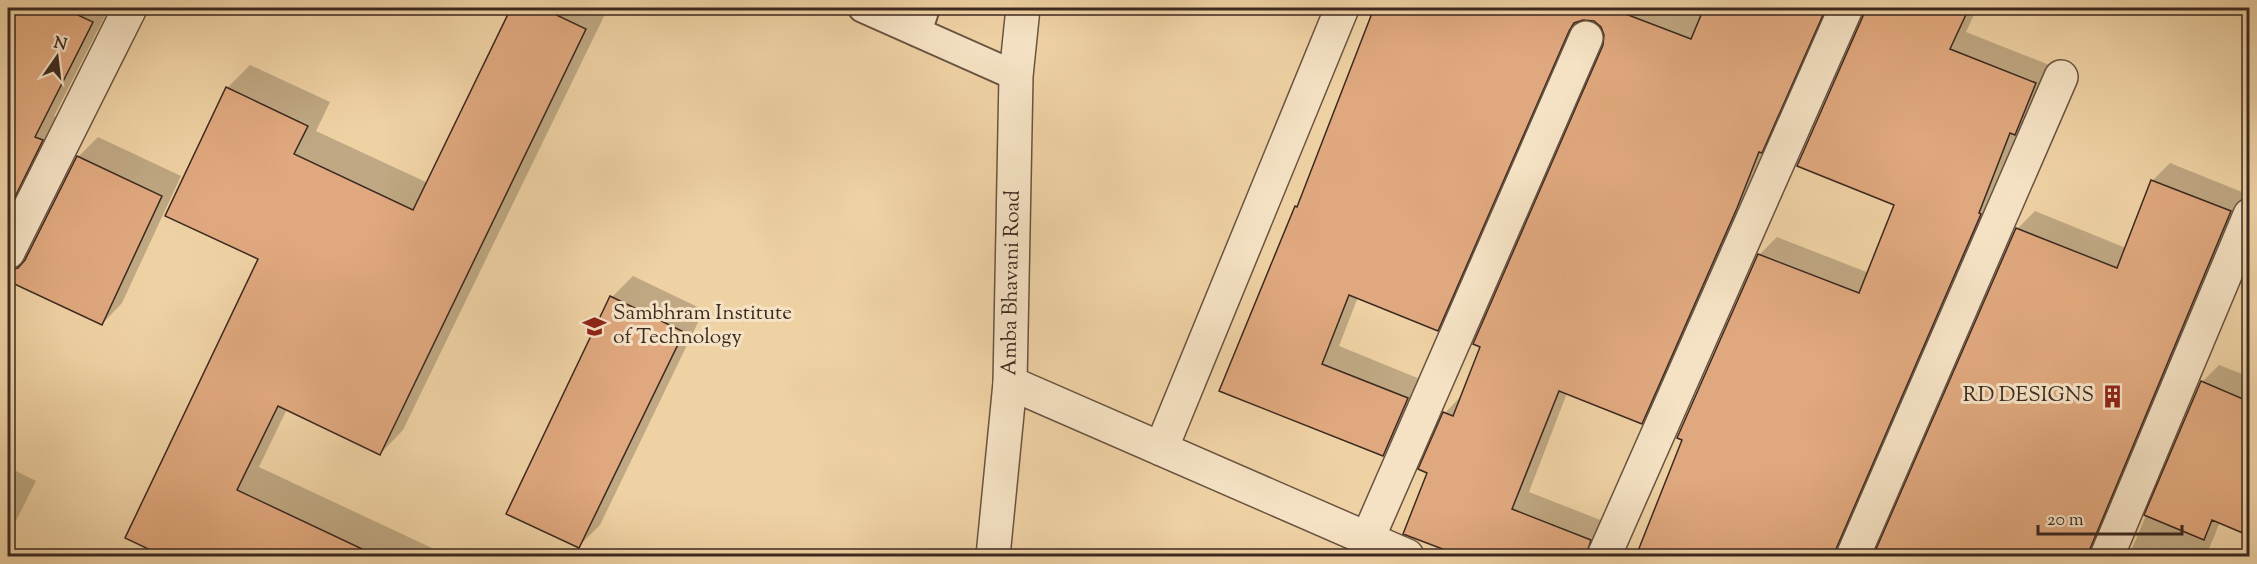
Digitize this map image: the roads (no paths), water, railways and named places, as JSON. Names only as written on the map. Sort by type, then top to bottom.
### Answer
[{"type":"street","points":[[8,252],[130,8]]},
{"type":"street","name":"Amba Bhavani Road","points":[[993,556],[1010,383],[1016,76],[1023,8]]},
{"type":"street","points":[[1161,449],[1342,8]]},
{"type":"street","points":[[1604,556],[1846,8]]},
{"type":"street","points":[[1367,540],[1586,38]]},
{"type":"street","points":[[1853,556],[2061,77]]},
{"type":"street","points":[[2107,556],[2250,215]]},
{"type":"street","points":[[1010,383],[1407,556]]},
{"type":"lane","points":[[863,8],[921,20],[1016,76]]},
{"type":"place","name":"Sambhram Institute of Technology","points":[[595,326]]},
{"type":"place","name":"RD DESIGNS","points":[[2112,396]]}]
